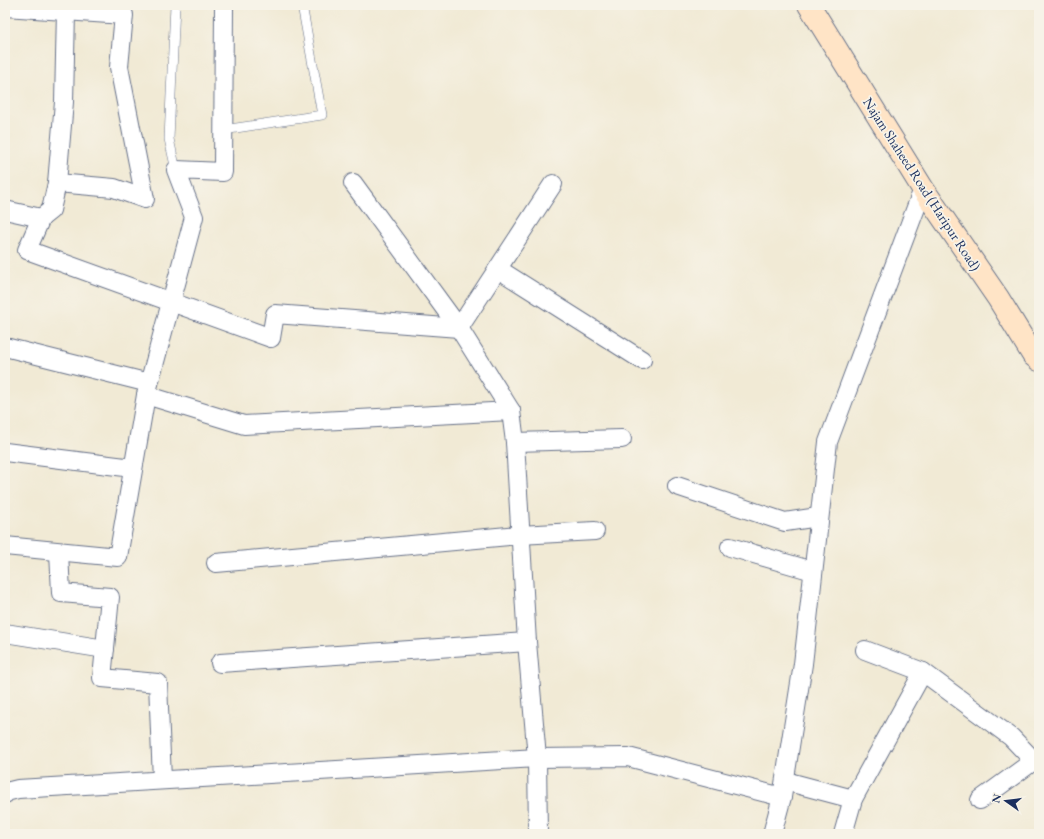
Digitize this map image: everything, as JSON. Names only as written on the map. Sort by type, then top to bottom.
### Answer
[{"type":"main road","name":"Najam Shaheed Road (Haripur Road)","points":[[809,5],[923,189],[998,298],[1033,354],[1039,360]]},
{"type":"street","points":[[5,546],[118,557],[147,389],[194,217],[176,170],[223,172],[224,5]]},
{"type":"street","points":[[5,7],[66,11],[124,10],[119,67],[145,199],[114,188],[57,182]]},
{"type":"street","points":[[66,11],[64,102],[57,182],[51,210],[41,218],[27,250],[271,338],[275,314],[459,328]]},
{"type":"street","points":[[353,183],[459,328],[511,411],[515,442],[519,535],[537,758],[538,834]]},
{"type":"street","points":[[459,328],[553,184]]},
{"type":"street","points":[[772,834],[784,789],[803,664],[818,517],[828,442],[923,189]]},
{"type":"street","points":[[5,210],[41,218]]},
{"type":"street","points":[[498,268],[642,360]]},
{"type":"street","points":[[5,348],[147,389],[244,425],[511,411]]},
{"type":"street","points":[[515,442],[622,440]]},
{"type":"street","points":[[5,452],[133,468]]},
{"type":"street","points":[[677,486],[786,522],[818,517]]},
{"type":"street","points":[[216,563],[519,535],[595,531]]},
{"type":"street","points":[[730,547],[813,571]]},
{"type":"street","points":[[59,552],[61,592],[110,597],[102,678],[158,683],[162,780]]},
{"type":"street","points":[[5,633],[105,649]]},
{"type":"street","points":[[220,663],[527,642]]},
{"type":"street","points":[[865,650],[922,672],[1011,737],[1037,759],[980,800]]},
{"type":"street","points":[[843,834],[853,800],[922,672]]},
{"type":"street","points":[[5,794],[6,792],[18,789],[162,780],[537,758],[628,757],[784,789],[853,800]]},
{"type":"lane","points":[[176,5],[169,138],[176,170]]},
{"type":"lane","points":[[223,130],[322,115],[302,5]]}]
